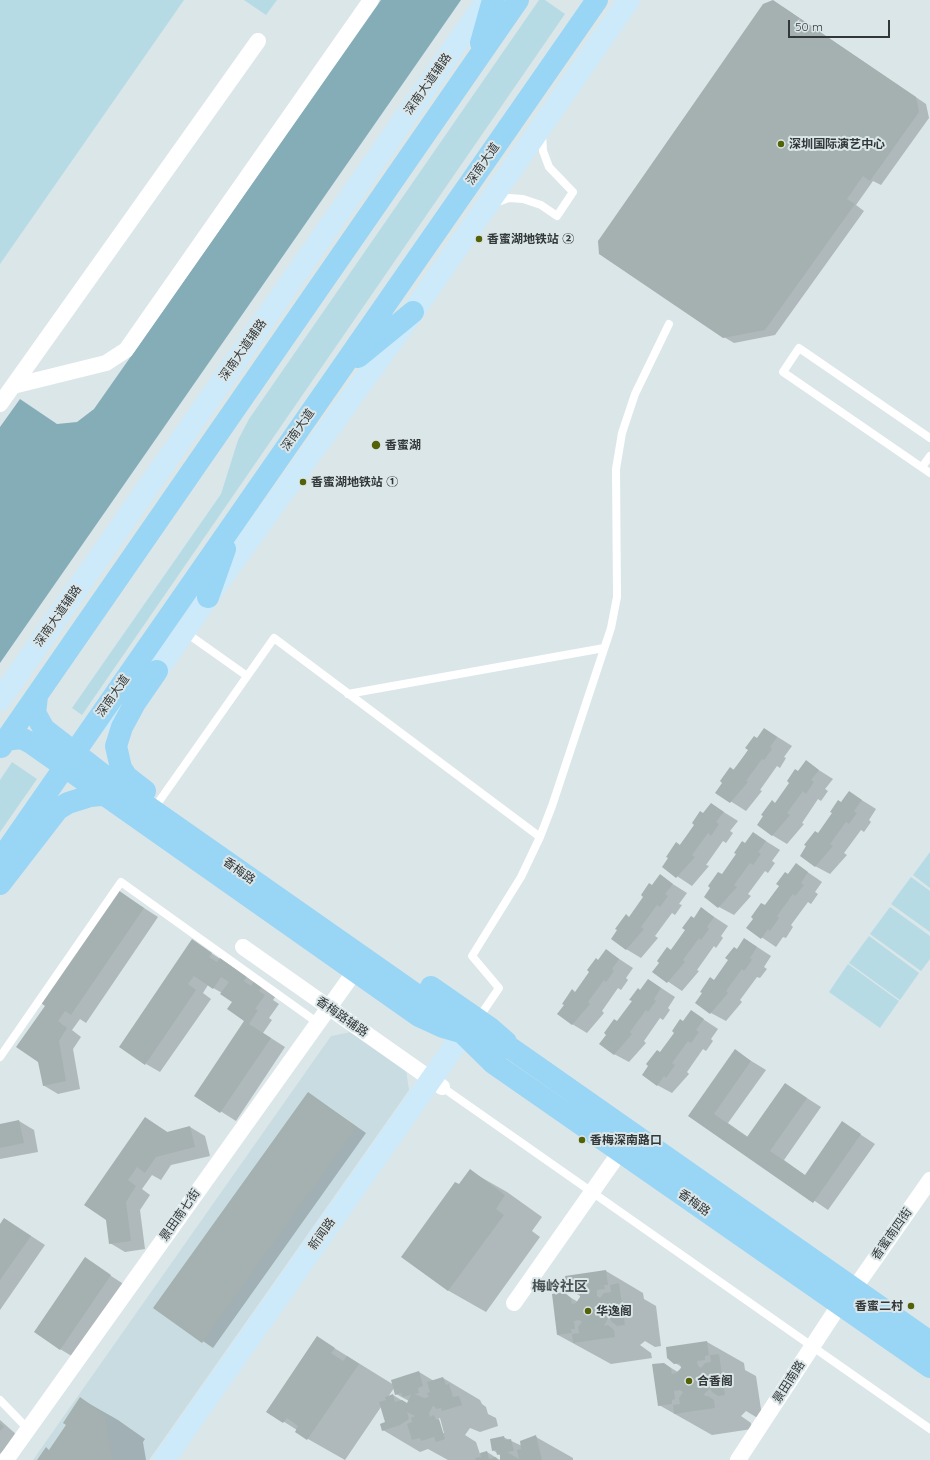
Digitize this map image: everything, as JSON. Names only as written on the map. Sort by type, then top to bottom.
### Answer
[{"type":"main road","name":"深南大道辅路","points":[[0,700],[486,0]]},
{"type":"main road","points":[[476,61],[493,0]]},
{"type":"main road","points":[[3,744],[518,0]]},
{"type":"main road","name":"深南大道","points":[[0,860],[597,0]]},
{"type":"main road","points":[[470,1026],[127,777],[121,768],[116,746],[122,727],[157,671],[208,597],[413,312],[629,0]]},
{"type":"main road","points":[[338,372],[413,312]]},
{"type":"main road","points":[[208,597],[235,521]]},
{"type":"main road","points":[[94,724],[116,711],[157,671]]},
{"type":"main road","name":"香梅路","points":[[37,696],[34,706],[38,721],[50,734],[69,760],[103,795],[419,1016],[437,1025],[470,1026],[495,1031],[512,1049],[847,1296],[930,1367]]},
{"type":"main road","name":"香梅路","points":[[3,744],[16,737],[26,739],[69,760],[128,793],[445,1015],[470,1026],[484,1055],[620,1152],[847,1296],[930,1342]]},
{"type":"main road","points":[[0,884],[58,809],[68,803],[103,795],[128,793]]},
{"type":"main road","name":"新闻路","points":[[460,1062],[466,1049],[466,1039],[470,1026]]},
{"type":"main road","name":"新闻路","points":[[179,1460],[436,1083],[470,1026]]},
{"type":"main road","name":"新闻路","points":[[164,1460],[436,1083],[471,1053],[484,1055]]},
{"type":"street","points":[[13,386],[106,363],[126,350],[371,0]]},
{"type":"street","points":[[0,404],[258,41]]},
{"type":"street","name":"香梅路辅路","points":[[243,948],[436,1083]]},
{"type":"street","name":"景田南七街","points":[[6,1460],[355,971]]},
{"type":"street","points":[[514,1303],[591,1191],[620,1152]]},
{"type":"street","name":"香蜜南四街","points":[[847,1296],[930,1180]]},
{"type":"street","name":"景田南路","points":[[738,1460],[847,1296]]},
{"type":"lane","points":[[480,215],[500,200],[515,198],[531,201],[558,216],[573,192],[556,175],[545,160],[542,141],[545,121]]},
{"type":"lane","points":[[470,1026],[499,988],[472,956],[521,877],[540,837],[552,806],[611,628],[617,597],[616,469],[622,433],[635,394],[669,324]]},
{"type":"lane","points":[[930,438],[800,348],[783,372],[930,473]]},
{"type":"lane","points":[[922,467],[930,456]]},
{"type":"lane","points":[[185,631],[247,676]]},
{"type":"lane","points":[[160,800],[274,638],[540,837]]},
{"type":"lane","points":[[348,694],[604,648]]},
{"type":"lane","points":[[0,1057],[121,882],[318,1023]]},
{"type":"lane","points":[[436,1083],[930,1429]]},
{"type":"lane","points":[[0,1400],[28,1429]]},
{"type":"shaded area","points":[[0,0],[184,0],[0,264]]},
{"type":"shaded area","points":[[244,0],[277,0],[266,15]]},
{"type":"shaded area","points":[[381,0],[461,0],[0,663],[0,427],[20,399],[57,424],[77,422],[94,409]]},
{"type":"shaded area","points":[[539,0],[545,0],[565,14],[82,715],[72,708],[221,494],[238,440],[249,419]]},
{"type":"shaded area","points":[[12,762],[37,779],[0,832],[0,780]]},
{"type":"shaded area","points":[[930,852],[930,888],[913,875]]},
{"type":"shaded area","points":[[911,877],[930,891],[930,932],[891,904]]},
{"type":"shaded area","points":[[890,907],[930,936],[930,959],[921,971],[870,934]]},
{"type":"shaded area","points":[[869,936],[919,973],[900,1000],[849,963]]},
{"type":"shaded area","points":[[848,964],[899,1001],[880,1028],[829,992]]},
{"type":"shaded area","points":[[351,1032],[406,1070],[409,1090],[149,1460],[33,1460],[331,1036]]},
{"type":"building","name":"深圳国际演艺中心","points":[[773,0],[916,97],[919,112],[870,181],[863,176],[847,199],[855,204],[765,330],[723,338],[599,254],[598,241],[763,4]]},
{"type":"building","points":[[764,728],[777,737],[770,747],[772,749],[764,760],[762,759],[746,781],[748,782],[730,803],[715,793],[722,783],[720,781],[730,767],[734,770],[748,750],[745,748],[754,736],[757,738]]},
{"type":"building","points":[[806,760],[819,770],[811,780],[814,782],[806,794],[803,791],[787,813],[790,815],[772,836],[757,825],[763,816],[761,815],[772,800],[775,803],[789,783],[787,781],[795,769],[798,771]]},
{"type":"building","points":[[849,791],[862,800],[854,811],[857,813],[849,824],[846,822],[830,844],[833,846],[815,867],[800,856],[806,846],[804,845],[815,831],[818,833],[832,813],[830,812],[838,800],[841,802]]},
{"type":"building","points":[[711,803],[724,812],[716,822],[719,824],[711,836],[708,833],[692,855],[695,857],[676,878],[662,867],[668,858],[666,857],[676,842],[680,845],[694,825],[692,823],[700,811],[703,813]]},
{"type":"building","points":[[753,832],[766,841],[758,852],[761,854],[753,865],[750,863],[734,885],[737,887],[718,908],[704,897],[710,888],[708,886],[718,872],[722,874],[736,854],[734,853],[742,841],[745,843]]},
{"type":"building","points":[[796,863],[808,872],[801,883],[804,885],[795,896],[793,894],[777,916],[779,918],[770,931],[768,929],[761,939],[746,928],[753,919],[751,917],[761,903],[765,905],[779,886],[776,884],[785,872],[788,874]]},
{"type":"building","points":[[660,874],[673,884],[665,894],[668,896],[660,907],[657,905],[641,927],[644,929],[626,950],[611,939],[617,930],[615,929],[626,914],[629,917],[643,897],[641,895],[649,883],[652,885]]},
{"type":"building","points":[[118,890],[144,908],[71,1015],[65,1011],[58,1021],[67,1028],[59,1041],[66,1081],[43,1086],[38,1062],[16,1047],[45,1006],[41,1003]]},
{"type":"building","points":[[701,907],[714,917],[707,927],[709,929],[701,940],[699,938],[683,960],[685,962],[667,983],[652,972],[659,963],[657,961],[667,947],[671,950],[685,930],[682,928],[691,916],[694,918]]},
{"type":"building","points":[[744,938],[757,947],[750,958],[752,960],[744,971],[742,969],[726,991],[728,993],[710,1014],[695,1003],[710,977],[714,980],[728,960],[725,958],[734,947],[737,949]]},
{"type":"building","points":[[192,939],[212,953],[209,957],[217,962],[220,958],[247,976],[244,981],[251,986],[254,981],[262,987],[259,991],[265,995],[255,1009],[258,1010],[249,1024],[271,1038],[220,1113],[194,1096],[244,1021],[227,1009],[232,1002],[220,994],[229,982],[221,977],[213,989],[194,976],[188,984],[196,990],[145,1065],[119,1047]]},
{"type":"building","points":[[606,949],[619,959],[612,969],[614,971],[606,982],[604,980],[588,1002],[590,1004],[572,1025],[557,1014],[564,1005],[562,1004],[572,989],[575,992],[589,972],[587,970],[596,958],[598,960]]},
{"type":"building","points":[[648,979],[661,988],[654,999],[656,1001],[648,1012],[646,1010],[630,1032],[632,1034],[614,1055],[599,1044],[606,1035],[604,1033],[614,1019],[617,1021],[632,1001],[629,1000],[638,988],[640,990]]},
{"type":"building","points":[[691,1010],[704,1019],[696,1030],[699,1032],[691,1043],[688,1041],[672,1063],[675,1065],[666,1078],[664,1076],[657,1086],[642,1075],[648,1066],[646,1064],[657,1050],[660,1052],[674,1033],[672,1031],[680,1019],[683,1021]]},
{"type":"building","points":[[735,1049],[751,1061],[714,1114],[747,1137],[785,1083],[807,1098],[770,1151],[805,1175],[842,1121],[861,1134],[813,1203],[688,1116]]},
{"type":"building","points":[[308,1092],[357,1127],[202,1343],[153,1308]]},
{"type":"building","points":[[145,1117],[167,1132],[190,1126],[195,1147],[156,1157],[145,1173],[137,1167],[128,1180],[136,1186],[126,1202],[131,1241],[109,1244],[106,1220],[84,1205]]},
{"type":"building","points":[[19,1120],[24,1143],[0,1148],[0,1124]]},
{"type":"building","points":[[470,1169],[505,1195],[496,1209],[504,1215],[448,1291],[401,1257],[455,1182],[459,1184]]},
{"type":"building","points":[[4,1218],[31,1236],[0,1280],[0,1224]]},
{"type":"building","points":[[85,1257],[111,1275],[60,1350],[34,1332]]},
{"type":"building","name":"华逸阁","points":[[606,1270],[608,1285],[604,1285],[605,1289],[597,1290],[597,1296],[600,1298],[604,1293],[611,1292],[610,1285],[619,1283],[625,1325],[617,1326],[611,1321],[610,1318],[608,1318],[604,1326],[608,1325],[614,1330],[615,1337],[573,1343],[572,1334],[579,1333],[578,1327],[582,1322],[579,1320],[574,1321],[575,1329],[571,1329],[572,1333],[557,1335],[552,1294],[564,1292],[571,1298],[572,1304],[576,1303],[580,1297],[580,1293],[574,1294],[567,1288],[565,1276]]},
{"type":"building","points":[[317,1336],[335,1348],[331,1353],[343,1361],[347,1356],[359,1364],[307,1440],[295,1432],[298,1426],[287,1418],[283,1423],[266,1412]]},
{"type":"building","name":"合香阁","points":[[707,1341],[709,1355],[705,1356],[705,1360],[697,1361],[698,1366],[701,1368],[705,1363],[711,1362],[710,1355],[719,1354],[725,1395],[718,1396],[711,1391],[711,1388],[704,1394],[705,1396],[708,1396],[714,1400],[715,1408],[674,1414],[673,1405],[680,1404],[679,1398],[683,1392],[680,1390],[674,1391],[675,1399],[672,1400],[672,1404],[658,1406],[652,1364],[664,1363],[671,1368],[672,1374],[676,1373],[681,1368],[680,1363],[674,1364],[667,1358],[666,1347]]},
{"type":"building","points":[[419,1371],[423,1386],[418,1388],[419,1393],[415,1394],[424,1398],[429,1397],[427,1393],[430,1392],[427,1382],[443,1377],[446,1385],[449,1384],[453,1397],[459,1396],[462,1405],[442,1411],[441,1408],[436,1409],[433,1406],[429,1413],[430,1417],[434,1415],[436,1420],[439,1419],[445,1439],[436,1442],[434,1437],[421,1441],[420,1438],[412,1440],[407,1424],[412,1422],[411,1418],[415,1416],[407,1412],[409,1419],[400,1425],[382,1431],[380,1424],[385,1422],[379,1402],[386,1400],[385,1397],[393,1394],[395,1402],[402,1400],[407,1403],[411,1395],[403,1397],[401,1393],[395,1395],[391,1380]]},
{"type":"building","points":[[80,1397],[108,1417],[106,1420],[113,1460],[37,1460],[46,1447],[49,1450],[66,1425],[63,1423]]},
{"type":"building","points":[[0,1423],[4,1427],[0,1431]]},
{"type":"building","points":[[536,1435],[542,1460],[500,1460],[500,1454],[497,1455],[496,1450],[492,1451],[490,1439],[504,1436],[505,1440],[511,1439],[514,1451],[507,1452],[519,1459],[517,1450],[521,1449],[520,1441]]},
{"type":"building","points":[[487,1451],[489,1459],[496,1457],[497,1460],[476,1460],[475,1458],[481,1457],[480,1453]]},
{"type":"place","name":"深圳国际演艺中心","points":[[781,144]]},
{"type":"place","name":"香蜜湖地铁站 ②","points":[[479,239]]},
{"type":"place","name":"香蜜湖","points":[[376,445]]},
{"type":"place","name":"香蜜湖地铁站 ①","points":[[303,482]]},
{"type":"place","name":"香梅深南路口","points":[[582,1140]]},
{"type":"place","name":"香蜜二村","points":[[911,1306]]},
{"type":"place","name":"华逸阁","points":[[588,1311]]},
{"type":"place","name":"合香阁","points":[[689,1381]]},
{"type":"district","name":"梅岭社区","points":[[560,1287]]}]
